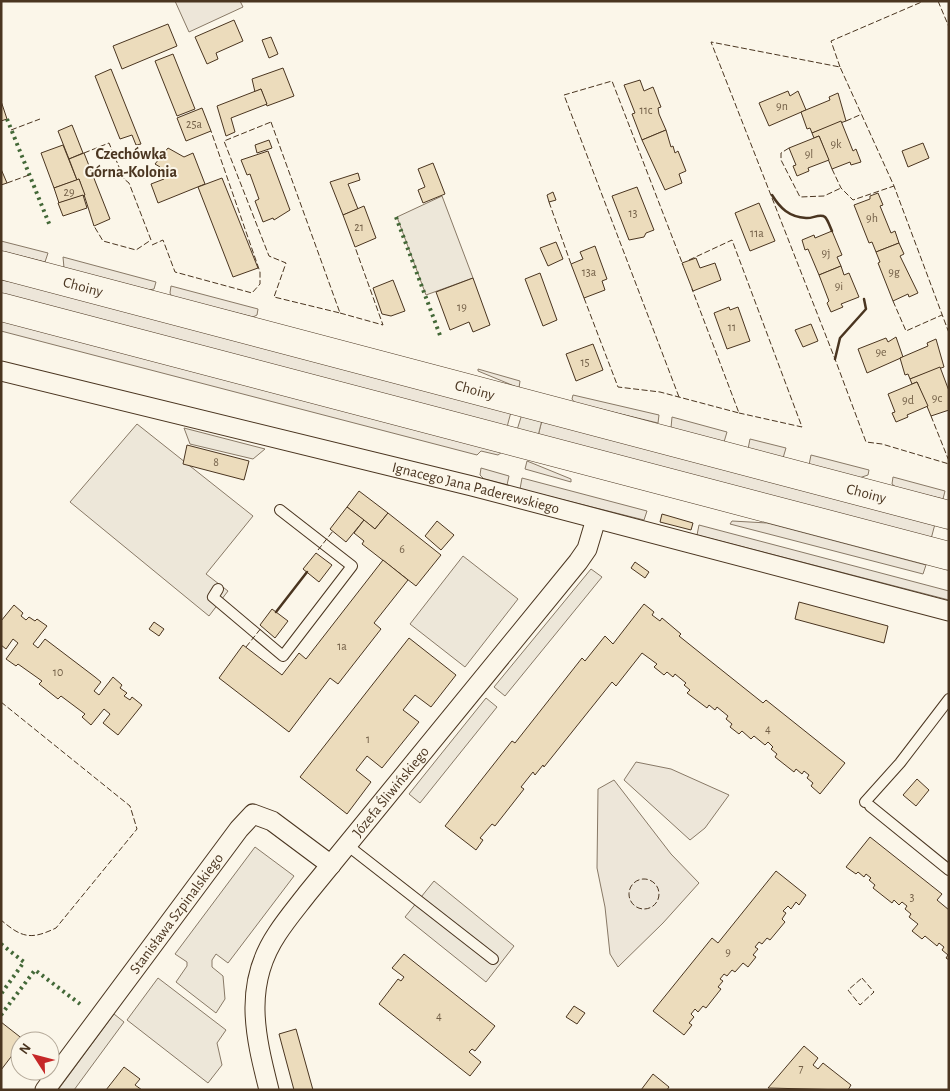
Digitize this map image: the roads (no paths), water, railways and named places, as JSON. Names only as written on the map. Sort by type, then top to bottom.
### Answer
[{"type":"street","name":"Choiny","points":[[1,265],[949,515]]},
{"type":"street","points":[[1,307],[949,556]]},
{"type":"street","name":"Ignacego Jana Paderewskiego","points":[[1,371],[110,396],[596,519],[949,611]]},
{"type":"street","name":"Józefa Śliwińskiego","points":[[269,1090],[255,1029],[254,1010],[258,976],[277,934],[330,865],[578,562],[587,549],[596,519]]},
{"type":"street","name":"Stanisława Szpinalskiego","points":[[46,1090],[233,837],[253,814],[272,821],[330,865]]},
{"type":"lane","points":[[218,589],[213,597],[283,656],[352,566],[280,510]]},
{"type":"lane","points":[[949,699],[868,804],[949,870]]},
{"type":"lane","points":[[347,846],[493,959]]},
{"type":"district","name":"Czechówka Górna-Kolonia","points":[[131,162]]}]
